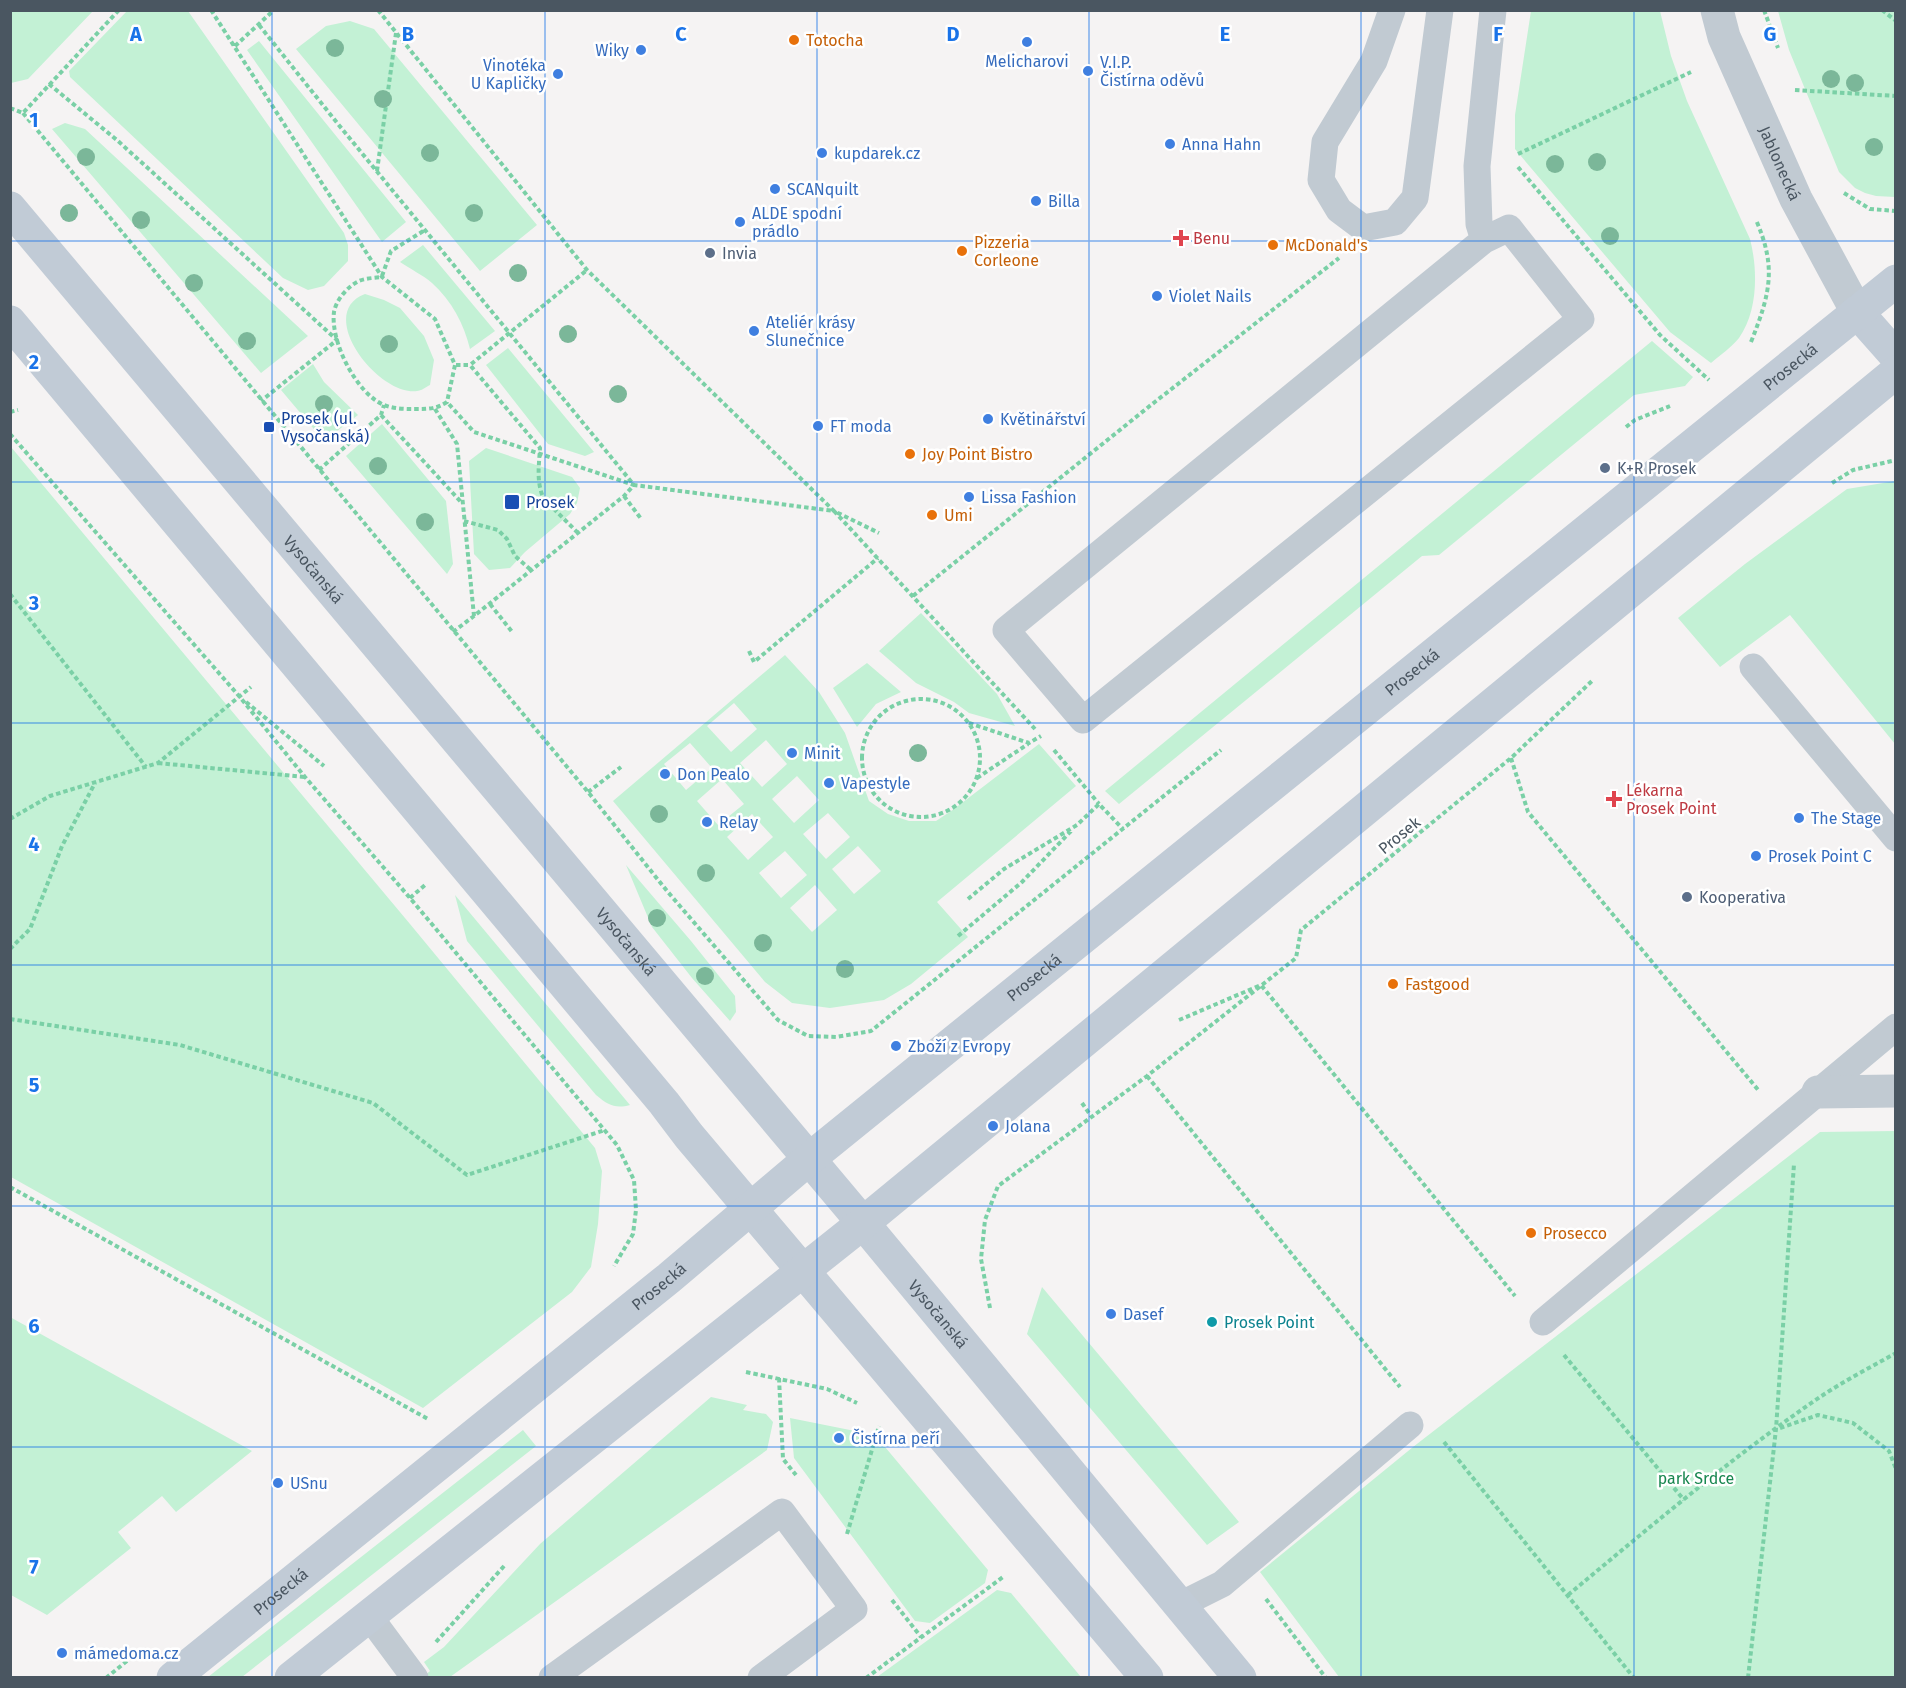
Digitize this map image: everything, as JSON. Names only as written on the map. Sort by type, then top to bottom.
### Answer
[{"type":"main road","name":"Vysočanská","points":[[10,208],[863,1223],[1240,1677]]},
{"type":"main road","name":"Prosecká","points":[[173,1677],[669,1278],[809,1159],[1896,280]]},
{"type":"main road","points":[[1857,312],[1896,356]]},
{"type":"main road","points":[[10,322],[802,1271],[1147,1677]]},
{"type":"main road","points":[[291,1677],[863,1223],[1896,372]]},
{"type":"street","name":"Jablonecká","points":[[1717,10],[1724,37],[1796,199],[1857,312]]},
{"type":"street","points":[[1818,1092],[1896,1091]]},
{"type":"lane","points":[[1392,10],[1374,61],[1325,142],[1321,180],[1339,210],[1363,228],[1395,222],[1415,198],[1440,10]]},
{"type":"lane","points":[[1484,240],[1479,224],[1477,166],[1493,10]]},
{"type":"lane","points":[[1509,228],[1581,320],[1083,720],[1006,630],[1484,240],[1509,228]]},
{"type":"lane","points":[[1753,667],[1896,838]]},
{"type":"lane","points":[[1543,1323],[1896,1027]]},
{"type":"lane","points":[[1180,1605],[1222,1584],[1410,1425]]},
{"type":"lane","points":[[552,1677],[782,1512],[854,1609],[761,1677]]},
{"type":"lane","points":[[369,1616],[415,1677]]},
{"type":"path","points":[[23,113],[119,10]]},
{"type":"path","points":[[211,10],[382,277],[435,319],[455,364],[447,402],[435,409],[402,409],[384,405],[368,394],[346,364],[337,340],[334,312],[342,294],[360,281],[382,277]]},
{"type":"path","points":[[235,46],[274,10]]},
{"type":"path","points":[[378,10],[587,270],[834,511],[1041,736],[1123,830]]},
{"type":"path","points":[[1882,10],[1896,21]]},
{"type":"path","points":[[259,25],[634,485]]},
{"type":"path","points":[[377,172],[396,33]]},
{"type":"path","points":[[1477,166],[1510,158],[1691,72]]},
{"type":"path","points":[[49,84],[118,141],[337,340]]},
{"type":"path","points":[[1794,90],[1896,96]]},
{"type":"path","points":[[10,108],[23,113],[588,792],[667,891],[778,1020],[808,1036],[836,1037],[871,1031],[1221,750]]},
{"type":"path","points":[[1510,158],[1660,335],[1713,384]]},
{"type":"path","points":[[1846,195],[1870,209],[1896,211]]},
{"type":"path","points":[[1750,344],[1766,305],[1770,271],[1766,243],[1752,212]]},
{"type":"path","points":[[382,277],[391,251],[425,230]]},
{"type":"path","points":[[913,596],[1340,257]]},
{"type":"path","points":[[455,364],[470,365],[587,270]]},
{"type":"path","points":[[261,401],[337,340]]},
{"type":"path","points":[[470,365],[540,448],[538,483],[543,499],[578,533]]},
{"type":"path","points":[[447,402],[474,432],[634,485],[834,511],[879,533]]},
{"type":"path","points":[[1626,427],[1635,420],[1676,404]]},
{"type":"path","points":[[319,470],[381,415],[384,405]]},
{"type":"path","points":[[435,409],[457,444],[474,616]]},
{"type":"path","points":[[10,412],[18,410]]},
{"type":"path","points":[[381,415],[462,503]]},
{"type":"path","points":[[10,434],[239,696],[616,1145],[634,1180],[636,1210],[633,1234],[608,1275]]},
{"type":"path","points":[[453,632],[624,496],[634,485]]},
{"type":"path","points":[[624,496],[642,520]]},
{"type":"path","points":[[464,521],[498,530],[507,539],[515,555],[531,570]]},
{"type":"path","points":[[749,651],[754,662],[878,558]]},
{"type":"path","points":[[10,594],[146,767]]},
{"type":"path","points":[[490,604],[513,633]]},
{"type":"path","points":[[10,819],[50,796],[158,763],[251,687]]},
{"type":"path","points":[[239,696],[327,769]]},
{"type":"path","points":[[916,699],[936,701],[954,709],[968,723],[976,735],[980,764],[976,779],[967,796],[952,808],[935,817],[915,817],[896,813],[880,801],[868,786],[862,767],[862,748],[869,730],[881,714],[898,704],[916,699]]},
{"type":"path","points":[[968,723],[1029,743]]},
{"type":"path","points":[[976,779],[1041,736]]},
{"type":"path","name":"Prosek","points":[[1262,985],[1296,957],[1301,930],[1511,758],[1528,812],[1784,1121]]},
{"type":"path","points":[[158,763],[305,777]]},
{"type":"path","points":[[588,792],[621,767]]},
{"type":"path","points":[[10,949],[30,928],[62,846],[95,783]]},
{"type":"path","points":[[958,936],[1022,882],[1099,804]]},
{"type":"path","points":[[968,899],[1004,869],[1077,825]]},
{"type":"path","points":[[410,898],[426,884]]},
{"type":"path","points":[[1169,1024],[1262,985]]},
{"type":"path","points":[[996,1316],[991,1310],[981,1259],[985,1220],[998,1186],[1147,1076],[1262,985]]},
{"type":"path","points":[[1262,985],[1522,1305]]},
{"type":"path","points":[[10,1019],[180,1045],[373,1102],[467,1175],[605,1130]]},
{"type":"path","points":[[1147,1076],[1403,1391]]},
{"type":"path","points":[[1082,1103],[1090,1116]]},
{"type":"path","points":[[1748,1677],[1776,1429],[1796,1137],[1784,1121]]},
{"type":"path","points":[[10,1187],[431,1421]]},
{"type":"path","points":[[1559,1350],[1684,1500]]},
{"type":"path","points":[[1568,1595],[1684,1500],[1776,1429],[1821,1396],[1896,1353]]},
{"type":"path","points":[[1776,1429],[1818,1415],[1852,1423],[1889,1451],[1896,1469]]},
{"type":"path","points":[[845,1540],[880,1423]]},
{"type":"path","points":[[1440,1437],[1634,1677]]},
{"type":"path","points":[[866,1677],[1003,1577]]},
{"type":"path","points":[[1222,1584],[1268,1600],[1326,1677]]},
{"type":"green space","points":[[10,11],[93,11],[28,79],[11,83]]},
{"type":"green space","points":[[127,11],[188,11],[344,233],[348,245],[348,261],[324,286],[308,290],[283,278],[70,77],[69,71]]},
{"type":"green space","points":[[1531,11],[1660,11],[1671,56],[1687,101],[1750,239],[1753,251],[1755,290],[1750,316],[1739,338],[1711,363],[1670,332],[1515,149],[1515,115]]},
{"type":"green space","points":[[1778,11],[1895,11],[1895,197],[1865,193],[1855,188],[1839,172],[1789,50]]},
{"type":"green space","points":[[350,21],[374,29],[537,225],[480,271],[296,49],[326,26]]},
{"type":"green space","points":[[259,41],[406,222],[382,242],[247,50]]},
{"type":"green space","points":[[65,123],[85,129],[308,336],[261,373],[52,129]]},
{"type":"green space","points":[[423,245],[495,331],[470,349],[461,322],[446,297],[428,280],[400,262]]},
{"type":"green space","points":[[365,294],[400,308],[424,336],[434,360],[430,385],[419,391],[401,389],[385,381],[357,352],[349,334],[346,318],[351,304]]},
{"type":"green space","points":[[1652,341],[1693,377],[1685,386],[1634,395],[1439,555],[1422,556],[1119,804],[1105,791]]},
{"type":"green space","points":[[508,348],[594,452],[585,456],[548,444],[486,365]]},
{"type":"green space","points":[[313,364],[324,382],[358,415],[324,441],[281,390]]},
{"type":"green space","points":[[382,424],[446,501],[453,564],[447,574],[346,456]]},
{"type":"green space","points":[[11,447],[595,1148],[602,1171],[598,1224],[591,1267],[572,1292],[423,1408],[11,1177]]},
{"type":"green space","points":[[486,448],[572,477],[580,488],[577,503],[570,514],[525,552],[510,568],[489,570],[474,554],[469,461]]},
{"type":"green space","points":[[1896,481],[1895,744],[1790,615],[1720,667],[1678,618],[1745,564],[1847,489]]},
{"type":"green space","points":[[921,613],[997,694],[1015,726],[969,713],[954,702],[916,683],[879,651]]},
{"type":"green space","points":[[785,655],[819,692],[845,733],[869,801],[888,814],[909,821],[936,821],[1039,744],[1076,786],[937,902],[968,937],[911,984],[884,1000],[830,1008],[792,1003],[765,982],[613,801]],"holes":[[[734,703],[757,729],[731,752],[707,726]],[[766,740],[787,764],[762,787],[740,763]],[[690,743],[712,768],[686,790],[664,764]],[[797,776],[819,800],[794,823],[772,799]],[[722,779],[744,804],[718,825],[697,801]],[[828,813],[850,837],[826,859],[803,834]],[[752,814],[773,837],[748,860],[727,837]],[[858,846],[881,871],[854,894],[832,869]],[[785,851],[807,875],[781,898],[759,873]],[[815,885],[837,910],[812,932],[790,908]]]},
{"type":"green space","points":[[867,663],[901,692],[876,704],[857,727],[833,688]]},
{"type":"green space","points":[[626,865],[735,996],[736,1012],[730,1021],[652,927]]},
{"type":"green space","points":[[455,895],[630,1105],[620,1107],[612,1105],[596,1095],[467,941]]},
{"type":"green space","name":"park Srdce","points":[[1895,1131],[1895,1677],[1339,1677],[1260,1572],[1413,1447],[1820,1132]]},
{"type":"green space","points":[[1042,1287],[1239,1522],[1207,1545],[1027,1334]]},
{"type":"green space","points":[[10,1317],[252,1451],[176,1512],[162,1496],[118,1532],[131,1548],[47,1615],[11,1595]]},
{"type":"green space","points":[[711,1397],[747,1405],[743,1410],[766,1414],[773,1422],[767,1450],[450,1677],[422,1678],[430,1671],[424,1662],[444,1647],[540,1544]]},
{"type":"green space","points":[[790,1418],[875,1435],[988,1570],[985,1583],[930,1623],[915,1621],[794,1458]]},
{"type":"green space","points":[[523,1430],[536,1446],[242,1677],[208,1677]]},
{"type":"green space","points":[[997,1590],[1011,1593],[1081,1677],[877,1677]]},
{"type":"place","name":"Totocha","points":[[794,40]]},
{"type":"place","name":"Melicharovi","points":[[1027,42]]},
{"type":"place","name":"Wiky","points":[[641,50]]},
{"type":"place","name":"V.I.P. Čistírna oděvů","points":[[1088,71]]},
{"type":"place","name":"Vinotéka U Kapličky","points":[[558,74]]},
{"type":"place","name":"Anna Hahn","points":[[1170,144]]},
{"type":"place","name":"kupdarek.cz","points":[[822,153]]},
{"type":"place","name":"SCANquilt","points":[[775,189]]},
{"type":"place","name":"Billa","points":[[1036,201]]},
{"type":"place","name":"ALDE spodní prádlo","points":[[740,222]]},
{"type":"place","name":"Benu","points":[[1181,238]]},
{"type":"place","name":"McDonald's","points":[[1273,245]]},
{"type":"place","name":"Pizzeria Corleone","points":[[962,251]]},
{"type":"place","name":"Invia","points":[[710,253]]},
{"type":"place","name":"Violet Nails","points":[[1157,296]]},
{"type":"place","name":"Ateliér krásy Slunečnice","points":[[754,331]]},
{"type":"place","name":"Květinářství","points":[[988,419]]},
{"type":"place","name":"FT moda","points":[[818,426]]},
{"type":"place","name":"Prosek (ul. Vysočanská)","points":[[269,427]]},
{"type":"place","name":"Joy Point Bistro","points":[[910,454]]},
{"type":"place","name":"K+R Prosek","points":[[1605,468]]},
{"type":"place","name":"Lissa Fashion","points":[[969,497]]},
{"type":"place","name":"Prosek","points":[[512,502]]},
{"type":"place","name":"Umi","points":[[932,515]]},
{"type":"place","name":"Minit","points":[[792,753]]},
{"type":"place","name":"Don Pealo","points":[[665,774]]},
{"type":"place","name":"Vapestyle","points":[[829,783]]},
{"type":"place","name":"Lékarna Prosek Point","points":[[1614,799]]},
{"type":"place","name":"The Stage","points":[[1799,818]]},
{"type":"place","name":"Relay","points":[[707,822]]},
{"type":"place","name":"Prosek Point C","points":[[1756,856]]},
{"type":"place","name":"Kooperativa","points":[[1687,897]]},
{"type":"place","name":"Fastgood","points":[[1393,984]]},
{"type":"place","name":"Zboží z Evropy","points":[[896,1046]]},
{"type":"place","name":"Jolana","points":[[993,1126]]},
{"type":"place","name":"Prosecco","points":[[1531,1233]]},
{"type":"place","name":"Dasef","points":[[1111,1314]]},
{"type":"place","name":"Prosek Point","points":[[1212,1322]]},
{"type":"place","name":"Čistírna peří","points":[[839,1438]]},
{"type":"place","name":"USnu","points":[[278,1483]]},
{"type":"place","name":"mámedoma.cz","points":[[62,1653]]}]
